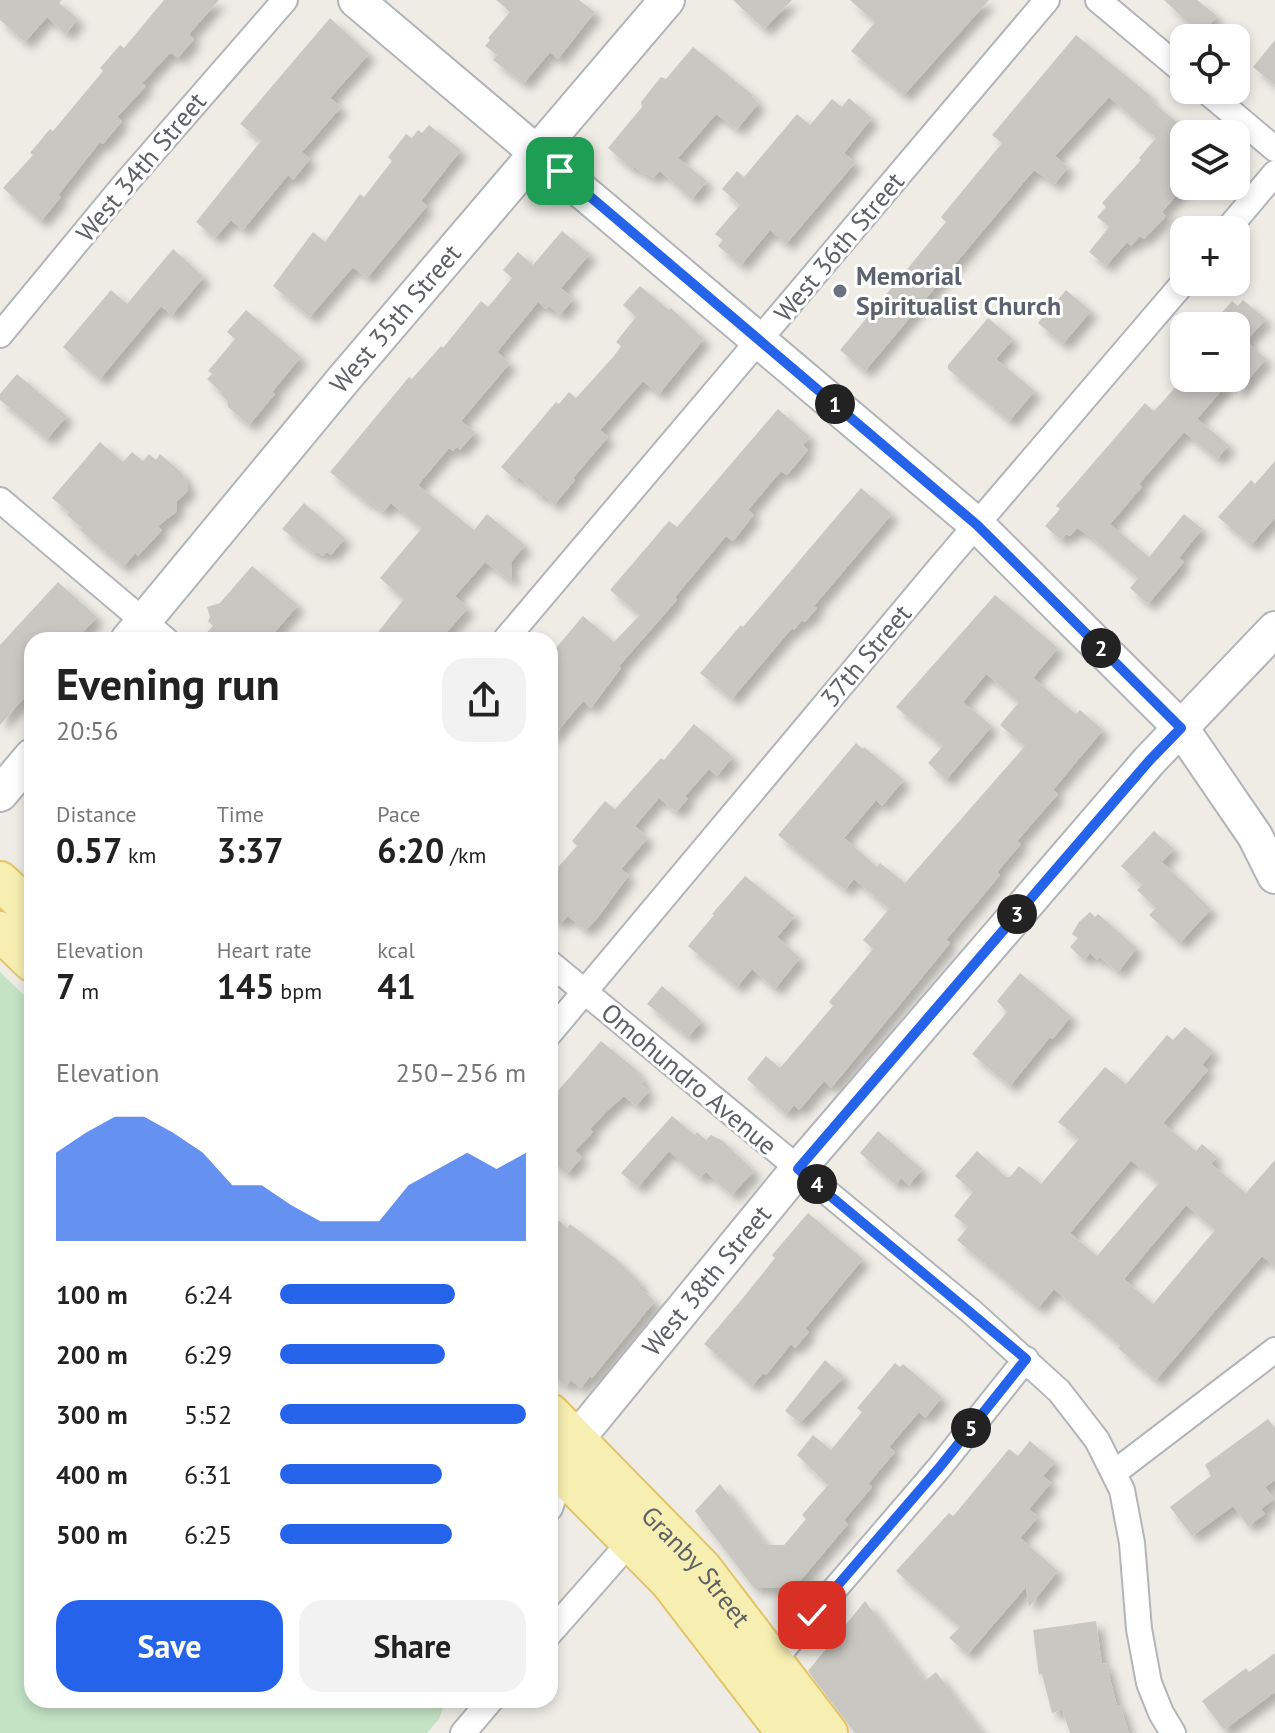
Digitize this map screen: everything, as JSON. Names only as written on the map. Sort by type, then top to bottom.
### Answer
[{"type":"main road","points":[[0,881],[24,904]]},
{"type":"main road","points":[[0,931],[24,954]]},
{"type":"main road","name":"Granby Street","points":[[558,1459],[695,1613],[786,1733]]},
{"type":"main road","name":"Granby Street","points":[[558,1459],[702,1568],[828,1733]]},
{"type":"street","name":"West 34th Street","points":[[0,335],[124,185],[285,0]]},
{"type":"street","points":[[356,0],[977,525],[1181,728],[1255,836],[1275,876]]},
{"type":"street","name":"West 35th Street","points":[[148,632],[343,380],[667,0]]},
{"type":"street","name":"West 36th Street","points":[[512,632],[1047,0]]},
{"type":"street","points":[[1098,0],[1170,60]]},
{"type":"street","points":[[1222,104],[1275,149]]},
{"type":"street","points":[[1239,216],[1275,173]]},
{"type":"street","name":"37th Street","points":[[558,1023],[1172,296]]},
{"type":"street","points":[[0,500],[144,632]]},
{"type":"street","name":"West 38th Street","points":[[558,1459],[798,1169],[1149,761],[1275,629]]},
{"type":"street","points":[[0,794],[24,766]]},
{"type":"street","name":"Omohundro Avenue","points":[[558,970],[1026,1359],[1059,1391],[1097,1440],[1122,1490],[1132,1543],[1139,1629],[1149,1683],[1173,1733]]},
{"type":"street","points":[[1115,1472],[1275,1350]]},
{"type":"street","points":[[773,1661],[939,1468],[1026,1359]]},
{"type":"street","points":[[558,1624],[631,1541]]},
{"type":"street","points":[[463,1733],[483,1708]]},
{"type":"green space","points":[[0,972],[24,995],[24,1708],[443,1708],[439,1719],[427,1733],[0,1733]]},
{"type":"building","points":[[0,0],[62,0],[59,3],[78,19],[66,34],[47,17],[25,42],[0,20]]},
{"type":"building","points":[[164,0],[219,0],[191,32],[189,35],[194,39],[178,58],[169,54],[142,83],[146,86],[117,117],[122,121],[103,144],[100,142],[41,221],[3,188],[33,155],[30,153],[50,129],[53,131],[103,71],[100,68],[120,45],[124,48]]},
{"type":"building","points":[[496,0],[579,0],[595,12],[558,59],[550,52],[524,83],[493,60],[497,55],[485,46],[510,12]]},
{"type":"building","points":[[733,0],[792,0],[764,29]]},
{"type":"building","points":[[850,0],[989,0],[904,95],[851,51],[875,22]]},
{"type":"building","points":[[1164,0],[1197,0],[1217,16],[1210,24],[1189,24]]},
{"type":"building","points":[[330,18],[369,54],[330,98],[341,107],[302,152],[310,159],[293,180],[288,175],[243,230],[231,220],[215,238],[196,222],[261,141],[240,124]]},
{"type":"building","points":[[1076,35],[1151,96],[1149,99],[1174,120],[1170,120],[1172,200],[1162,212],[1166,216],[1144,239],[1140,236],[1131,246],[1127,242],[1106,266],[1089,252],[1109,227],[1097,217],[1106,207],[1102,203],[1141,160],[1139,158],[1156,138],[1109,97],[1055,156],[1068,167],[1055,184],[1034,170],[865,371],[840,350],[946,222],[941,217],[1002,143],[992,135]]},
{"type":"building","points":[[1275,40],[1275,85],[1253,67]]},
{"type":"building","points":[[693,47],[759,103],[737,129],[716,114],[678,158],[707,181],[692,199],[660,171],[653,178],[645,175],[634,166],[632,169],[608,148],[642,107],[641,102],[661,77],[666,79]]},
{"type":"building","points":[[849,98],[872,118],[844,153],[855,163],[786,244],[770,230],[741,265],[718,246],[723,240],[715,234],[740,205],[722,189],[737,171],[744,177],[797,114],[810,125],[832,99],[842,107]]},
{"type":"building","points":[[429,125],[461,150],[421,201],[427,206],[367,278],[353,267],[310,317],[273,286],[313,232],[325,242],[360,194],[364,197],[392,161],[388,157],[406,134],[412,138],[418,130],[422,133]]},
{"type":"building","points":[[562,231],[590,254],[561,288],[573,299],[560,315],[538,302],[497,352],[510,363],[461,421],[475,432],[460,450],[457,447],[453,451],[449,448],[418,485],[474,530],[487,514],[525,545],[511,562],[512,582],[485,562],[456,595],[468,608],[447,632],[378,632],[404,599],[380,578],[422,528],[391,503],[383,512],[368,503],[330,472],[409,377],[412,379],[441,346],[443,348],[481,301],[488,307],[512,278],[503,270],[518,252],[533,265]]},
{"type":"building","points":[[173,249],[204,277],[172,315],[161,306],[100,379],[63,347],[111,290],[127,304]]},
{"type":"building","points":[[640,286],[669,310],[671,308],[704,339],[659,394],[643,381],[600,430],[608,437],[554,505],[543,494],[541,497],[519,477],[516,480],[501,467],[556,402],[559,404],[569,392],[576,398],[614,356],[621,346],[616,342],[636,317],[623,305]]},
{"type":"building","points":[[1066,290],[1091,311],[1063,344],[1038,323]]},
{"type":"building","points":[[1243,300],[1266,319],[1250,337],[1250,312],[1222,312],[1232,301],[1238,306]]},
{"type":"building","points":[[246,310],[301,357],[249,425],[228,407],[221,392],[207,379],[212,374],[208,371],[235,339],[227,332]]},
{"type":"building","points":[[988,318],[1013,339],[996,359],[1035,391],[1009,421],[948,369],[948,365]]},
{"type":"building","points":[[1250,345],[1266,359],[1250,378]]},
{"type":"building","points":[[17,374],[67,416],[47,439],[0,400],[0,394]]},
{"type":"building","points":[[1171,392],[1220,392],[1197,419],[1229,445],[1217,459],[1184,432],[1139,484],[1142,487],[1110,524],[1149,557],[1184,514],[1202,529],[1179,558],[1184,562],[1148,604],[1130,588],[1138,578],[1091,537],[1077,528],[1061,540],[1045,526],[1060,509],[1056,506],[1145,403],[1154,411]]},
{"type":"building","points":[[778,409],[810,437],[803,445],[808,450],[787,475],[781,471],[748,510],[754,515],[733,541],[726,536],[675,597],[677,600],[619,666],[621,668],[591,708],[583,701],[558,731],[558,646],[583,616],[614,642],[640,615],[610,590],[669,521],[677,527]]},
{"type":"building","points":[[100,442],[123,462],[132,452],[143,461],[149,454],[156,460],[160,454],[181,472],[188,485],[188,491],[177,501],[176,512],[158,526],[162,530],[123,567],[80,530],[82,528],[67,515],[69,512],[52,498]]},
{"type":"building","points":[[1275,461],[1275,518],[1251,545],[1218,517],[1251,480],[1255,484]]},
{"type":"building","points":[[861,488],[892,514],[814,606],[817,608],[805,622],[802,620],[794,630],[792,628],[732,699],[700,673]]},
{"type":"building","points":[[304,503],[345,538],[331,555],[327,552],[323,556],[317,552],[315,554],[282,529]]},
{"type":"building","points":[[252,566],[298,605],[275,632],[207,632],[213,626],[208,621],[207,607],[220,603]]},
{"type":"building","points":[[58,582],[97,617],[83,632],[24,632],[24,698],[0,725],[0,645]]},
{"type":"building","points":[[995,595],[1058,648],[1033,678],[1076,714],[1080,710],[1103,730],[1053,790],[1058,794],[1017,841],[1021,844],[997,872],[1000,875],[946,940],[950,943],[893,1013],[831,1088],[824,1081],[799,1110],[794,1105],[786,1114],[747,1079],[766,1056],[780,1068],[833,1006],[829,1002],[873,949],[863,940],[889,909],[854,879],[845,890],[778,835],[856,743],[904,780],[882,806],[876,800],[844,838],[877,867],[880,863],[905,883],[1025,746],[1000,725],[1019,702],[986,674],[963,702],[992,726],[946,780],[928,763],[943,746],[896,707]]},
{"type":"building","points":[[694,724],[733,757],[717,776],[709,769],[685,796],[688,799],[676,812],[659,798],[635,826],[648,838],[621,869],[629,875],[596,920],[585,930],[568,916],[560,924],[558,867],[577,846],[572,841],[605,801],[615,809],[661,758],[664,760]]},
{"type":"building","points":[[1154,831],[1174,849],[1162,862],[1211,909],[1180,943],[1149,915],[1156,908],[1137,890],[1142,885],[1121,866]]},
{"type":"building","points":[[745,876],[795,916],[777,937],[800,958],[775,989],[752,969],[737,987],[688,946]]},
{"type":"building","points":[[1090,912],[1095,917],[1098,914],[1137,948],[1118,972],[1090,953],[1084,960],[1070,947],[1078,938],[1072,934]]},
{"type":"building","points":[[1020,973],[1071,1016],[1010,1086],[972,1054],[1007,1012],[997,1001]]},
{"type":"building","points":[[662,986],[702,1021],[688,1037],[647,1004]]},
{"type":"building","points":[[1185,1027],[1213,1051],[1202,1065],[1208,1070],[1163,1123],[1196,1151],[1202,1144],[1217,1157],[1211,1164],[1246,1193],[1275,1160],[1275,1267],[1262,1256],[1156,1380],[1054,1289],[1038,1308],[957,1240],[968,1227],[954,1216],[973,1192],[955,1176],[977,1151],[1006,1177],[1010,1177],[1019,1166],[1041,1184],[1079,1139],[1058,1122],[1105,1067],[1126,1084],[1167,1035],[1173,1040]],"holes":[[[1131,1160],[1159,1183],[1097,1256],[1070,1233]],[[1186,1205],[1215,1230],[1153,1304],[1124,1279]]]},
{"type":"building","points":[[601,1041],[638,1071],[636,1073],[644,1080],[641,1084],[649,1091],[636,1106],[624,1096],[606,1112],[575,1151],[582,1157],[567,1174],[558,1166],[558,1091]]},
{"type":"building","points":[[672,1116],[695,1135],[697,1132],[706,1140],[711,1135],[723,1141],[754,1171],[732,1195],[706,1172],[700,1178],[669,1151],[638,1187],[621,1173]]},
{"type":"building","points":[[878,1131],[922,1169],[909,1185],[901,1178],[896,1185],[860,1153]]},
{"type":"building","points":[[808,1213],[863,1259],[805,1329],[809,1332],[795,1348],[791,1344],[766,1375],[763,1373],[752,1386],[704,1344]]},
{"type":"building","points":[[558,1220],[567,1228],[570,1224],[616,1259],[642,1285],[639,1288],[655,1301],[592,1378],[590,1376],[581,1388],[571,1380],[566,1386],[558,1380]]},
{"type":"building","points":[[825,1360],[844,1377],[800,1423],[785,1411]]},
{"type":"building","points":[[895,1363],[900,1367],[903,1364],[942,1397],[925,1418],[919,1412],[889,1447],[895,1452],[868,1484],[872,1487],[844,1520],[848,1524],[789,1594],[781,1588],[754,1588],[695,1511],[720,1484],[766,1545],[784,1545],[806,1519],[802,1515],[828,1485],[797,1455],[813,1435],[831,1450],[862,1412],[857,1408]]},
{"type":"building","points":[[1268,1419],[1275,1428],[1275,1480],[1265,1487],[1274,1499],[1261,1509],[1265,1514],[1248,1526],[1233,1506],[1192,1536],[1170,1507],[1211,1476],[1205,1465]]},
{"type":"building","points":[[1030,1441],[1055,1462],[1043,1476],[1051,1483],[1029,1509],[1038,1517],[1020,1538],[1058,1571],[1029,1607],[1026,1587],[968,1654],[949,1638],[960,1627],[896,1571],[949,1513],[955,1514],[1009,1449],[1018,1456]]},
{"type":"building","points":[[865,1601],[925,1681],[936,1672],[982,1733],[855,1733],[808,1671]]},
{"type":"building","points":[[1096,1621],[1102,1664],[1106,1663],[1117,1706],[1120,1705],[1129,1733],[1070,1733],[1062,1710],[1052,1713],[1042,1674],[1039,1675],[1033,1630]]},
{"type":"building","points":[[1275,1653],[1275,1692],[1224,1730],[1202,1701],[1246,1668],[1249,1672]]},
{"type":"place","name":"Memorial Spiritualist Church","points":[[840,291]]},
{"type":"route","points":[[560,171],[977,525],[1181,728],[1149,761],[798,1169],[1026,1359],[939,1468],[812,1615]]}]
